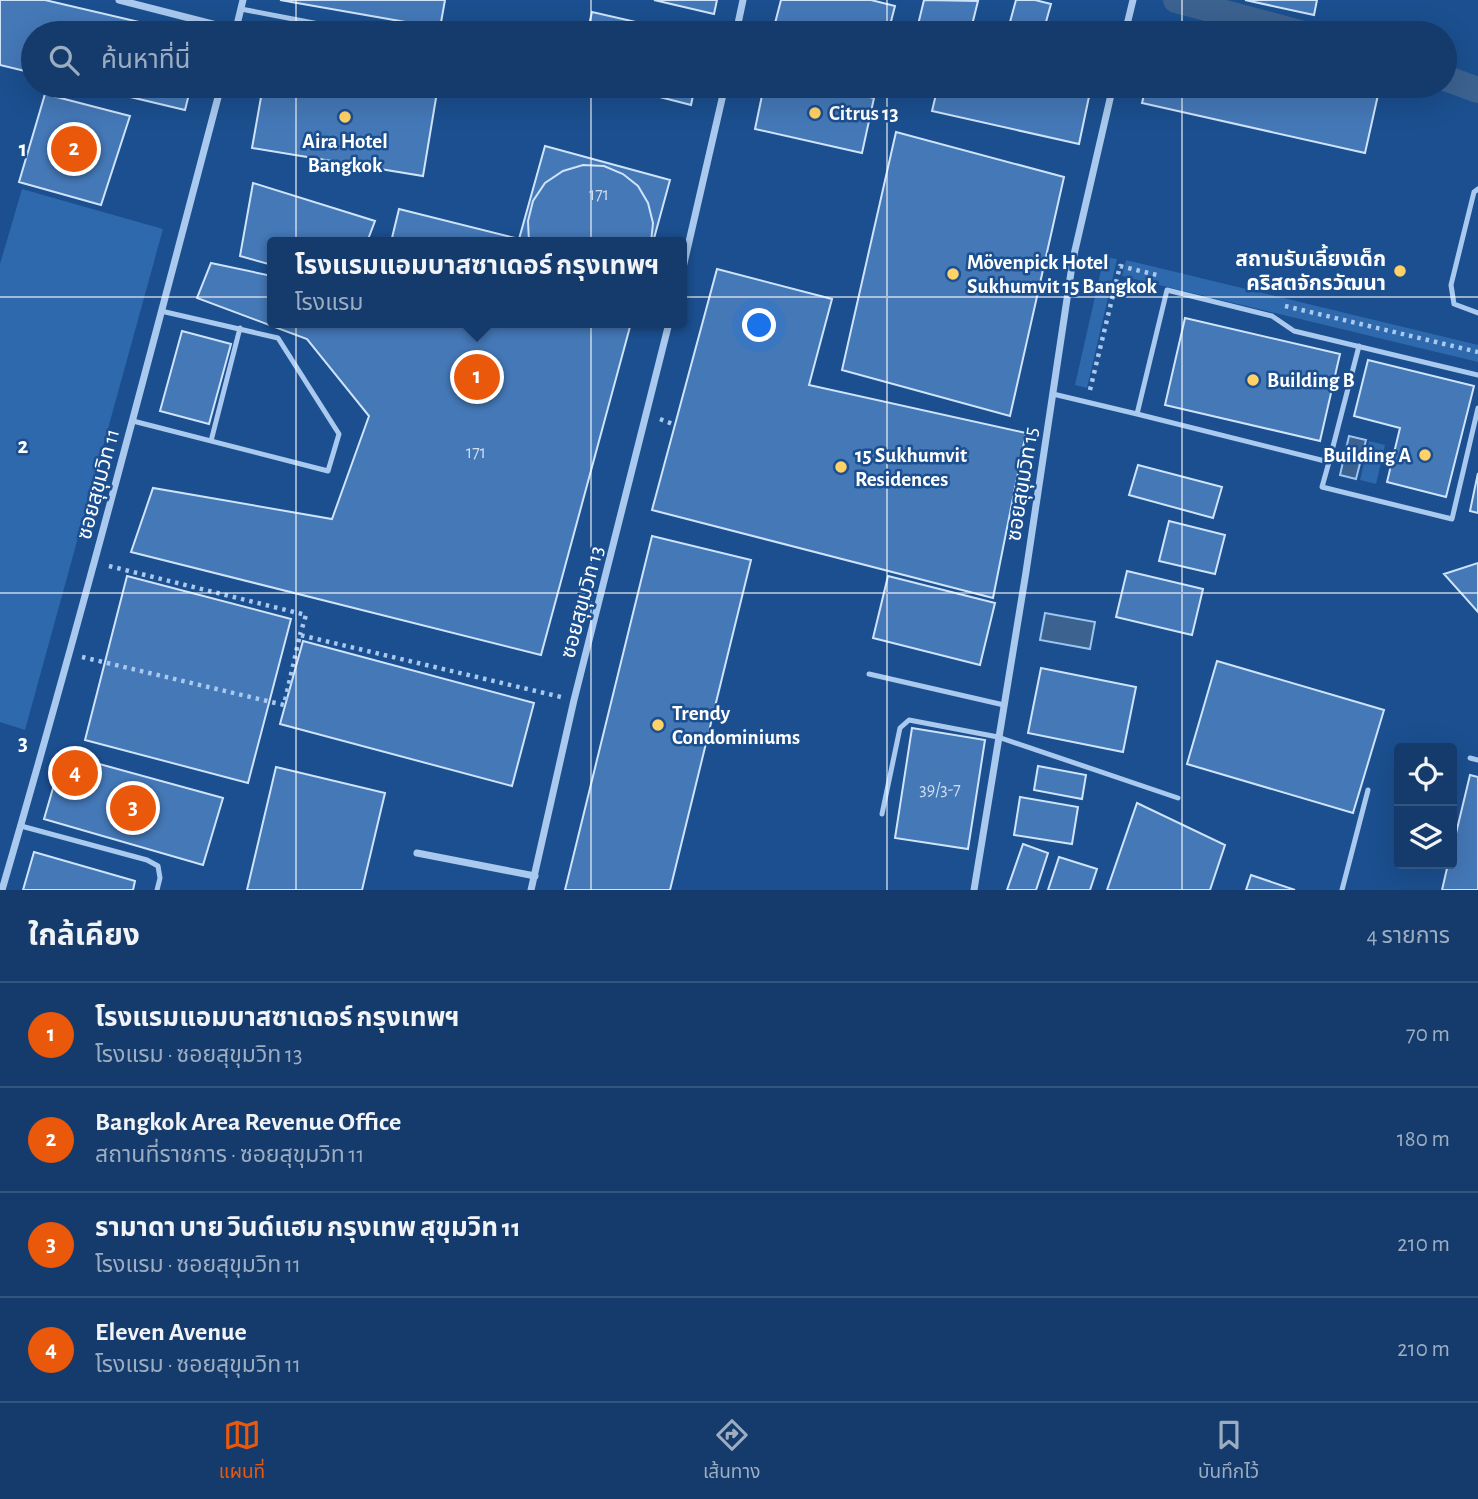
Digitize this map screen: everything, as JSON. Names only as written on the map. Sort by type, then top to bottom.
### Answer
[{"type":"street","points":[[119,0],[195,21]]},
{"type":"street","points":[[237,21],[243,0]]},
{"type":"street","points":[[739,21],[743,0]]},
{"type":"street","points":[[1128,21],[1133,0]]},
{"type":"street","name":"ซอยสุขุมวิท 11","points":[[2,890],[39,767],[218,98]]},
{"type":"street","points":[[687,250],[721,98]]},
{"type":"street","name":"ซอยสุขุมวิท 15","points":[[974,890],[1073,259],[1110,98]]},
{"type":"street","name":"ซอยสุขุมวิท 13","points":[[531,890],[574,700],[668,328]]},
{"type":"street","points":[[417,853],[535,876]]},
{"type":"lane","points":[[240,9],[303,21]]},
{"type":"lane","points":[[1478,189],[1474,192],[1451,285],[1454,304],[1478,313]]},
{"type":"lane","points":[[1137,414],[1167,290],[1272,316],[1294,331],[1478,375]]},
{"type":"lane","points":[[133,421],[328,471],[339,434],[278,338],[161,311]]},
{"type":"lane","points":[[211,441],[240,328]]},
{"type":"lane","points":[[1359,346],[1322,487],[1452,519],[1478,408]]},
{"type":"lane","points":[[1053,394],[1329,462]]},
{"type":"lane","points":[[869,674],[1004,705]]},
{"type":"lane","points":[[882,814],[900,728],[909,720],[998,737],[1178,798]]},
{"type":"lane","points":[[1470,758],[1478,760]]},
{"type":"lane","points":[[1342,890],[1368,790]]},
{"type":"lane","points":[[21,825],[147,860],[158,866],[160,878],[157,890]]},
{"type":"path","points":[[78,656],[284,705],[306,615],[103,564]]},
{"type":"path","points":[[300,635],[574,700]]},
{"type":"shaded area","points":[[22,189],[163,229],[25,730],[0,722],[0,264]]},
{"type":"shaded area","points":[[1104,257],[1117,259],[1087,388],[1075,385]]},
{"type":"shaded area","points":[[1126,260],[1478,345],[1478,362],[1122,276]]},
{"type":"shaded area","points":[[1349,436],[1366,440],[1356,479],[1340,475]]},
{"type":"shaded area","points":[[1369,441],[1385,445],[1376,484],[1360,480]]},
{"type":"shaded area","points":[[1045,613],[1095,622],[1090,649],[1040,640]]},
{"type":"building","points":[[0,0],[45,0],[135,21],[21,21],[21,70],[0,65]]},
{"type":"building","points":[[280,0],[445,0],[441,21],[400,21]]},
{"type":"building","points":[[654,0],[717,0],[714,14]]},
{"type":"building","points":[[781,0],[871,0],[895,6],[891,21],[776,21]]},
{"type":"building","points":[[924,0],[978,1],[973,21],[919,21]]},
{"type":"building","points":[[1016,0],[1035,0],[1051,4],[1046,21],[1010,21]]},
{"type":"building","points":[[1245,0],[1317,0],[1314,15]]},
{"type":"building","points":[[592,12],[631,21],[590,21]]},
{"type":"building","points":[[44,98],[60,98],[130,116],[101,205],[19,182]]},
{"type":"building","points":[[134,98],[188,98],[185,110]]},
{"type":"building","name":"Aira Hotel Bangkok","points":[[261,98],[436,98],[423,176],[252,148]]},
{"type":"building","points":[[664,98],[692,98],[691,105]]},
{"type":"building","name":"Citrus 13","points":[[761,98],[874,98],[862,153],[755,129]]},
{"type":"building","points":[[935,98],[1089,98],[1079,144],[932,111]]},
{"type":"building","points":[[1143,98],[1377,98],[1365,153],[1142,103]]},
{"type":"building","name":"Mövenpick Hotel Sukhumvit 15 Bangkok","points":[[896,132],[1064,177],[1010,416],[842,370]]},
{"type":"building","points":[[545,146],[670,180],[654,237],[520,237]]},
{"type":"building","points":[[583,165],[604,166],[623,174],[638,186],[648,203],[653,223],[652,237],[529,237],[528,221],[533,201],[545,183],[563,171]]},
{"type":"building","points":[[253,183],[375,221],[369,237],[267,237],[267,264],[240,256]]},
{"type":"building","points":[[399,209],[511,237],[392,237]]},
{"type":"building","points":[[211,263],[267,275],[267,324],[197,298]]},
{"type":"building","name":"15 Sukhumvit Residences","points":[[717,269],[832,299],[809,385],[1026,433],[993,598],[652,510]]},
{"type":"building","name":"Building B","points":[[1185,318],[1340,354],[1320,441],[1165,405]]},
{"type":"building","points":[[277,328],[630,328],[541,655],[131,552],[153,488],[332,519],[369,416],[307,339]]},
{"type":"building","points":[[182,331],[231,344],[209,424],[160,411]]},
{"type":"building","name":"Building A","points":[[1368,360],[1474,386],[1446,497],[1387,482],[1400,428],[1354,416]]},
{"type":"building","points":[[1138,465],[1222,487],[1213,518],[1129,495]]},
{"type":"building","points":[[1478,473],[1478,513],[1470,511]]},
{"type":"building","points":[[1169,521],[1225,535],[1215,574],[1159,561]]},
{"type":"building","name":"Trendy Condominiums","points":[[652,536],[751,560],[670,890],[565,890]]},
{"type":"building","points":[[1478,563],[1478,612],[1444,574]]},
{"type":"building","points":[[1127,571],[1203,589],[1192,635],[1116,617]]},
{"type":"building","points":[[127,576],[291,619],[248,783],[85,740]]},
{"type":"building","points":[[888,576],[995,603],[980,665],[873,638]]},
{"type":"building","points":[[303,641],[534,703],[512,786],[280,724]]},
{"type":"building","points":[[1217,661],[1384,710],[1353,813],[1187,764]]},
{"type":"building","points":[[1041,668],[1136,687],[1123,752],[1028,733]]},
{"type":"building","points":[[912,728],[985,740],[968,849],[895,838]]},
{"type":"building","points":[[63,754],[223,798],[203,865],[44,819]]},
{"type":"building","points":[[1038,766],[1086,775],[1082,799],[1034,790]]},
{"type":"building","points":[[276,767],[385,793],[362,890],[247,890]]},
{"type":"building","points":[[1470,775],[1478,777],[1478,890],[1442,890],[1447,869],[1457,869],[1457,829]]},
{"type":"building","points":[[1020,797],[1078,807],[1072,844],[1014,835]]},
{"type":"building","points":[[1137,803],[1225,845],[1210,890],[1107,890]]},
{"type":"building","points":[[1023,844],[1048,853],[1036,890],[1007,890]]},
{"type":"building","points":[[34,852],[135,881],[133,890],[23,890]]},
{"type":"building","points":[[1059,857],[1097,869],[1090,890],[1048,890]]},
{"type":"building","points":[[1251,875],[1295,890],[1246,890]]},
{"type":"waterway","points":[[1176,0],[1255,21]]},
{"type":"waterway","points":[[1457,82],[1478,90]]},
{"type":"place","name":"Citrus 13","points":[[815,113]]},
{"type":"place","name":"Aira Hotel Bangkok","points":[[345,117]]},
{"type":"place","name":"Bangkok Area Revenue Office","points":[[74,149]]},
{"type":"place","name":"สถานรับเลี้ยงเด็ก คริสตจักรวัฒนา","points":[[1400,271]]},
{"type":"place","name":"Mövenpick Hotel Sukhumvit 15 Bangkok","points":[[953,274]]},
{"type":"place","name":"โรงแรมแอมบาสซาเดอร์ กรุงเทพฯ","points":[[477,377]]},
{"type":"place","name":"Building B","points":[[1253,380]]},
{"type":"place","name":"Building A","points":[[1425,455]]},
{"type":"place","name":"15 Sukhumvit Residences","points":[[841,467]]},
{"type":"place","name":"Trendy Condominiums","points":[[658,725]]},
{"type":"place","name":"Eleven Avenue","points":[[75,773]]},
{"type":"place","name":"รามาดา บาย วินด์แฮม กรุงเทพ สุขุมวิท 11","points":[[133,808]]}]
